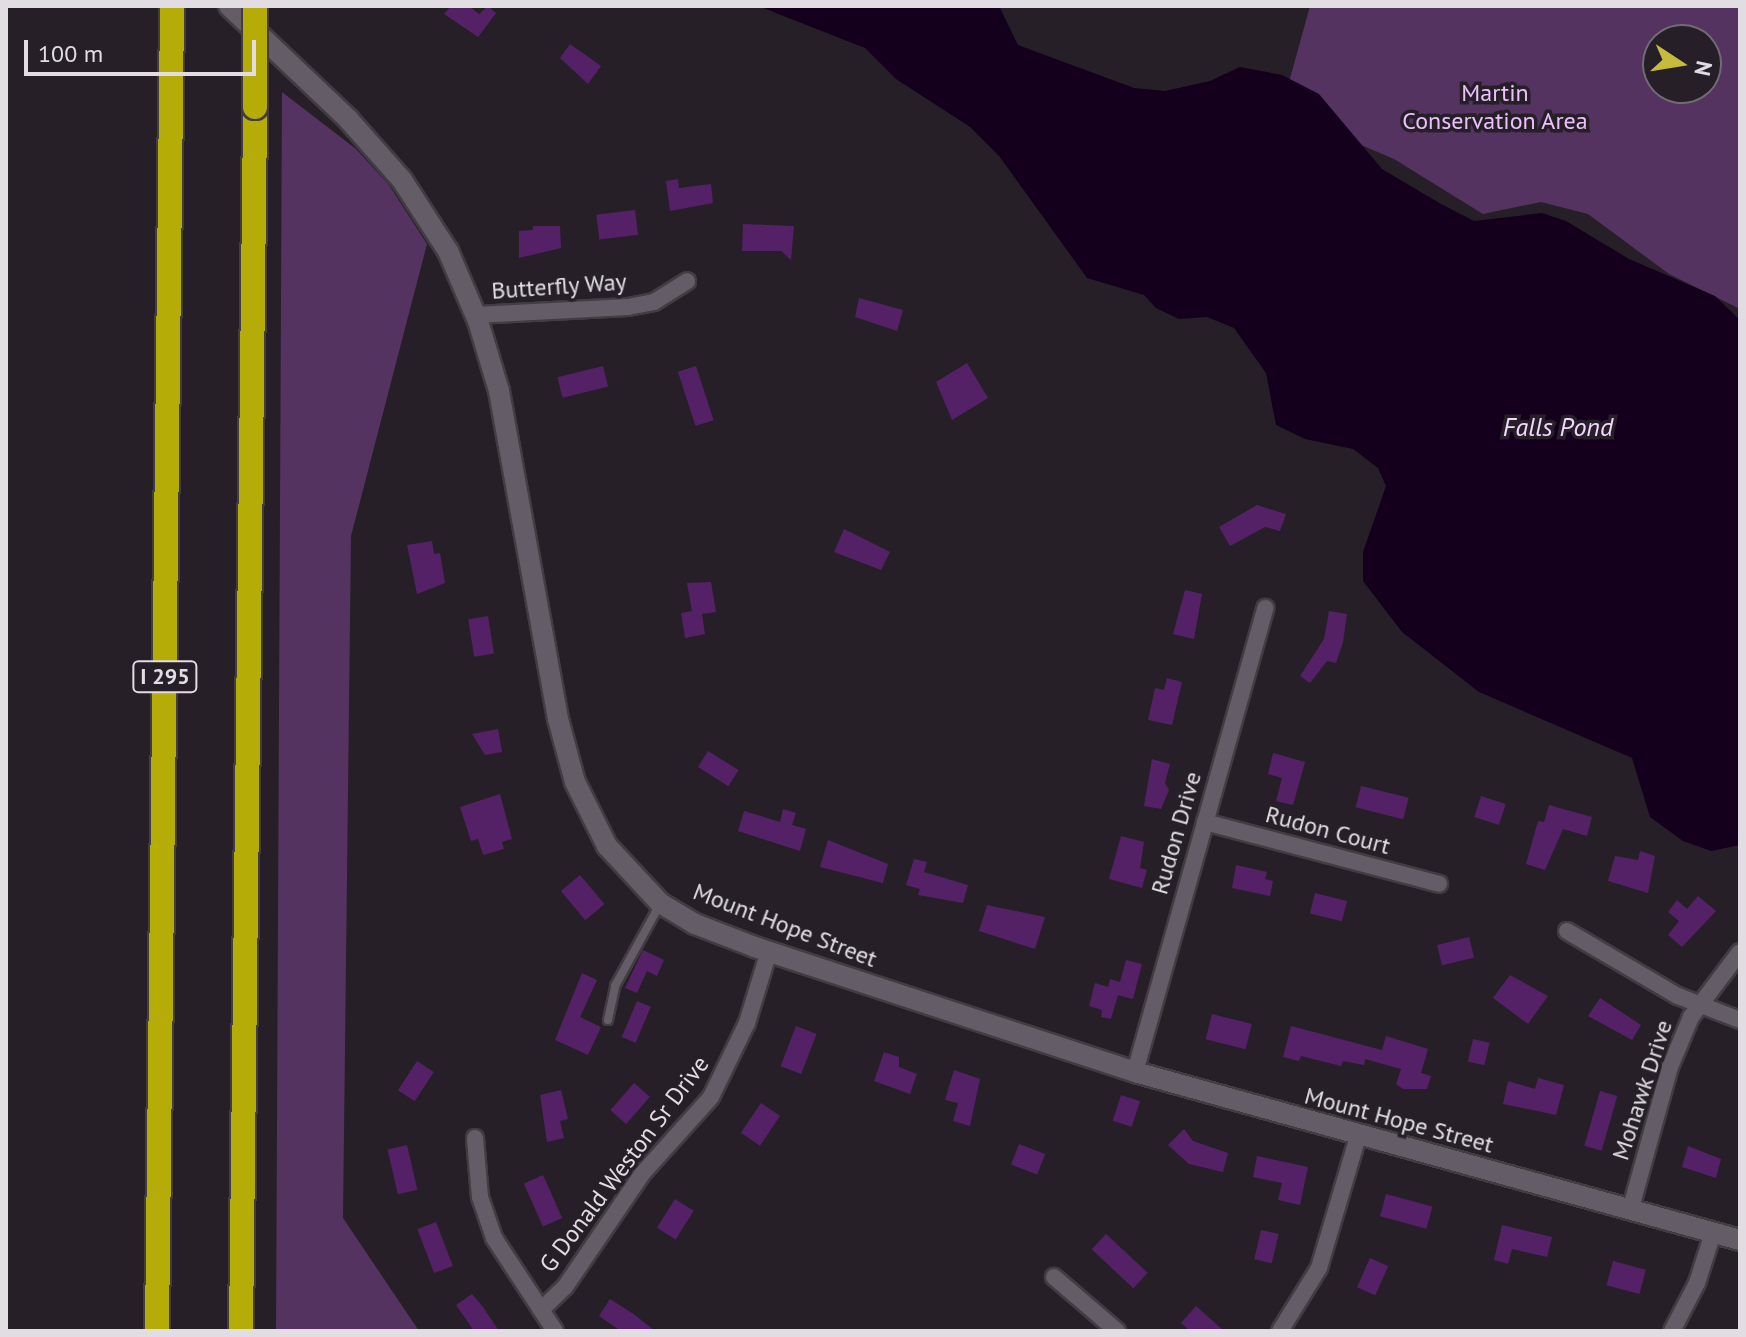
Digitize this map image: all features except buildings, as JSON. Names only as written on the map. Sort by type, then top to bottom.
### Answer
[{"type":"highway","points":[[241,1331],[255,6]]},
{"type":"highway","name":"I 295","points":[[157,1331],[172,15]]},
{"type":"street","name":"Mount Hope Street","points":[[229,6],[348,119],[402,180],[448,251],[476,315],[499,391],[558,719],[575,782],[607,846],[660,903],[695,924],[769,951],[1135,1072],[1740,1240]]},
{"type":"street","name":"Butterfly Way","points":[[476,315],[628,307],[654,302],[687,281]]},
{"type":"street","name":"Rudon Drive","points":[[1135,1072],[1265,608]]},
{"type":"street","name":"Rudon Court","points":[[1205,822],[1439,884]]},
{"type":"street","points":[[1567,931],[1699,1005],[1740,1020]]},
{"type":"street","name":"G Donald Weston Sr Drive","points":[[541,1310],[565,1287],[642,1174],[711,1097],[747,1023],[769,951]]},
{"type":"street","name":"Mohawk Drive","points":[[1630,1211],[1670,1067],[1699,1005],[1740,952]]},
{"type":"street","points":[[1280,1331],[1319,1268],[1358,1136]]},
{"type":"street","points":[[475,1138],[480,1197],[494,1238],[555,1331]]},
{"type":"street","points":[[1672,1331],[1697,1283],[1713,1233]]},
{"type":"street","points":[[1054,1277],[1117,1331]]},
{"type":"lane","points":[[608,1020],[615,986],[660,903]]},
{"type":"green space","name":"Martin Conservation Area","points":[[1310,6],[1740,6],[1740,309],[1669,274],[1588,214],[1541,202],[1483,214],[1394,159],[1281,111]]},
{"type":"green space","points":[[282,92],[356,149],[389,185],[427,244],[351,536],[343,1218],[419,1331],[276,1331]]},
{"type":"water","name":"Falls Pond","points":[[758,6],[999,6],[1018,45],[1134,88],[1165,91],[1210,81],[1240,67],[1282,75],[1319,94],[1382,169],[1474,221],[1542,213],[1566,221],[1629,259],[1715,296],[1740,320],[1740,845],[1711,851],[1683,841],[1650,817],[1632,758],[1479,692],[1402,632],[1363,581],[1363,552],[1386,486],[1378,468],[1353,449],[1305,439],[1276,425],[1266,373],[1234,328],[1207,317],[1179,319],[1156,308],[1144,295],[1087,278],[999,156],[970,127],[896,79],[865,48]]}]
